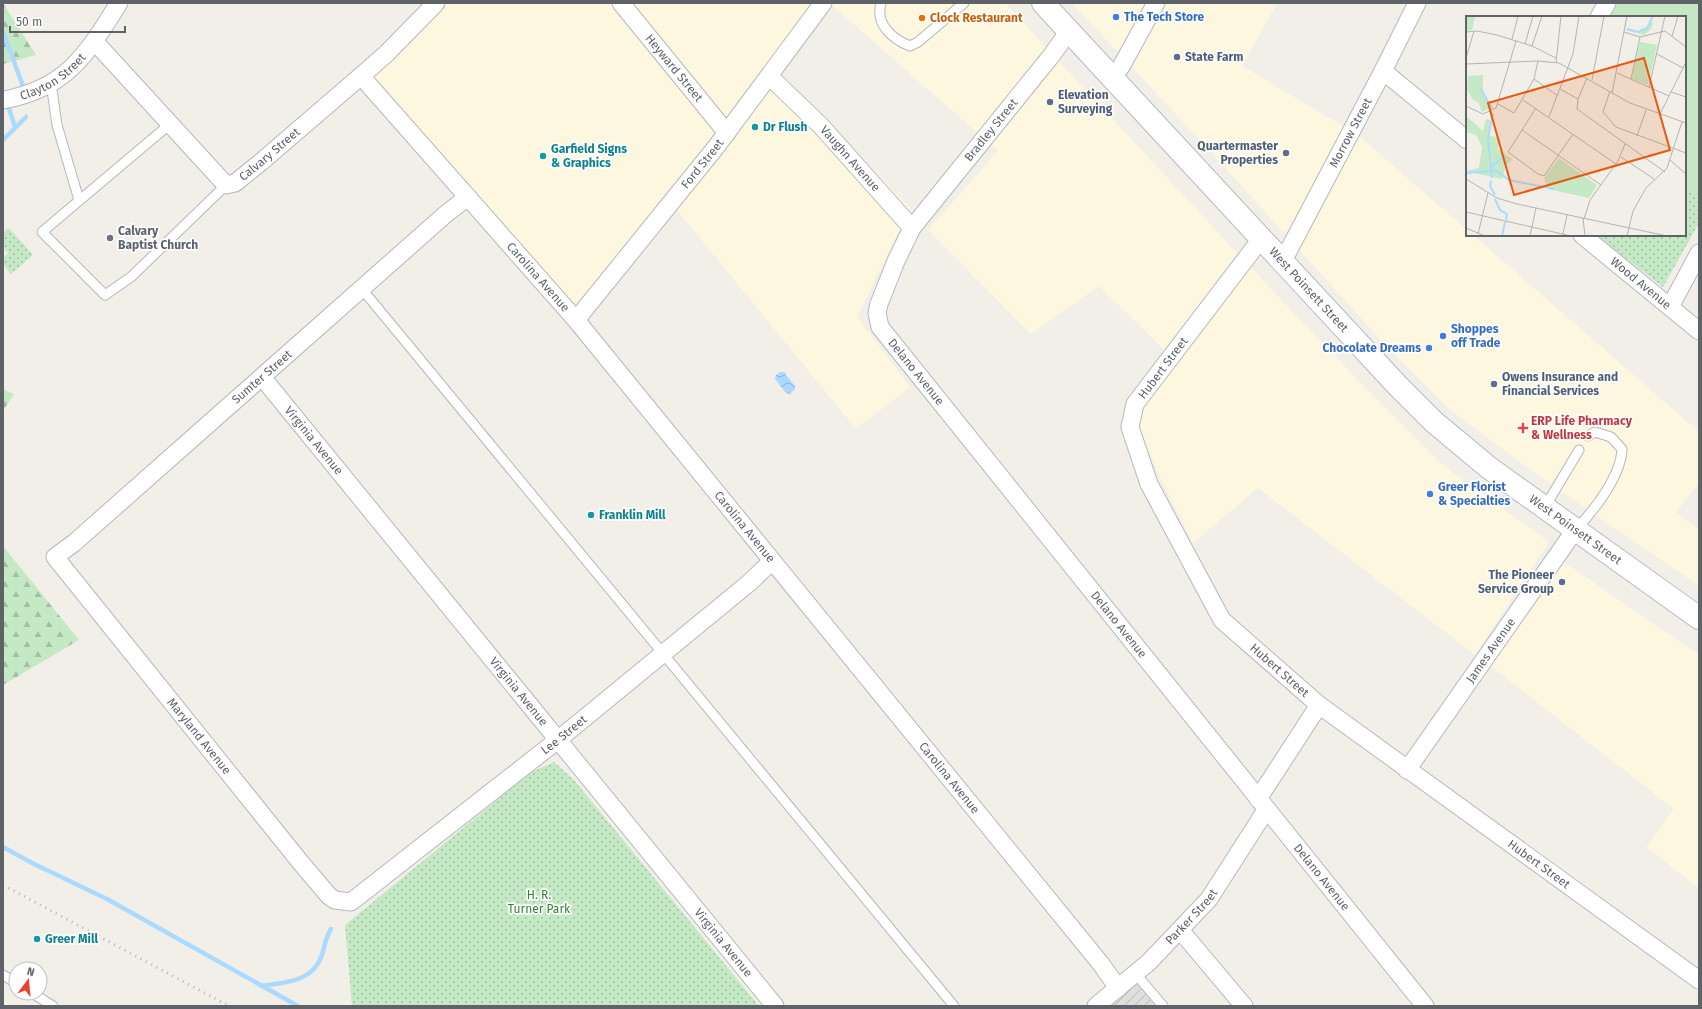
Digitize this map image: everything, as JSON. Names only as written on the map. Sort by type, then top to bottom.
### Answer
[{"type":"main road","name":"West Poinsett Street","points":[[1043,3],[1397,385],[1434,422],[1488,467],[1699,618]]},
{"type":"street","name":"Clayton Street","points":[[3,100],[25,95],[61,78],[72,69],[95,42],[119,3]]},
{"type":"street","name":"Calvary Street","points":[[95,42],[226,185],[235,183],[361,76],[386,54],[436,3]]},
{"type":"street","name":"Heyward Street","points":[[621,3],[727,133]]},
{"type":"street","name":"Ford Street","points":[[576,320],[727,133],[822,3]]},
{"type":"street","points":[[1113,78],[1122,65],[1156,3]]},
{"type":"street","name":"Morrow Street","points":[[1283,261],[1383,71],[1416,3]]},
{"type":"street","points":[[1600,16],[1607,3]]},
{"type":"street","name":"Bradley Street","points":[[912,228],[1051,56],[1069,31]]},
{"type":"street","points":[[1383,71],[1466,139]]},
{"type":"street","name":"Carolina Avenue","points":[[361,76],[576,320],[1091,952],[1118,988]]},
{"type":"street","name":"Vaughn Avenue","points":[[769,76],[821,126],[912,228]]},
{"type":"street","name":"Sumter Street","points":[[55,557],[80,537],[447,213],[468,197]]},
{"type":"street","name":"Delano Avenue","points":[[912,228],[896,261],[879,304],[877,313],[880,327],[1262,805],[1425,1006]]},
{"type":"street","name":"Wood Avenue","points":[[1583,236],[1699,331]]},
{"type":"street","name":"Hubert Street","points":[[1261,239],[1135,404],[1130,427],[1149,484],[1222,620],[1319,705],[1699,980]]},
{"type":"street","points":[[1670,307],[1699,253]]},
{"type":"street","name":"Virginia Avenue","points":[[262,377],[559,739],[775,1006]]},
{"type":"street","name":"James Avenue","points":[[1407,770],[1575,530]]},
{"type":"street","name":"Maryland Avenue","points":[[55,557],[329,896],[335,900],[351,902]]},
{"type":"street","name":"Lee Street","points":[[351,902],[559,739],[749,583],[772,561]]},
{"type":"street","name":"Parker Street","points":[[1096,1006],[1135,974],[1209,899],[1319,705]]},
{"type":"street","points":[[1180,930],[1244,1006]]},
{"type":"lane","points":[[881,3],[879,11],[887,32],[901,42],[910,46],[918,42],[964,3]]},
{"type":"lane","points":[[51,83],[57,125],[80,200]]},
{"type":"lane","points":[[170,124],[42,232],[105,295],[131,277],[226,185]]},
{"type":"lane","points":[[362,289],[954,1006]]},
{"type":"lane","points":[[1575,530],[1587,519],[1608,487],[1622,458],[1622,449],[1611,437],[1595,432],[1588,436]]},
{"type":"lane","points":[[1544,508],[1579,450]]},
{"type":"lane","points":[[1135,974],[1163,1006]]},
{"type":"shaded area","points":[[445,3],[1005,3],[1250,267],[1357,379],[1444,466],[1549,542],[1475,655],[1258,488],[1193,543],[1157,470],[1139,428],[1146,399],[1176,361],[1099,286],[1031,334],[928,230],[998,151],[832,5],[780,73],[910,208],[857,317],[910,387],[856,429],[677,210],[585,321],[372,77]]},
{"type":"shaded area","points":[[1072,3],[1277,3],[1242,66],[1358,135],[1466,229],[1466,236],[1474,236],[1699,432],[1699,483],[1676,512],[1699,530],[1699,586],[1532,471],[1447,407],[1391,351],[1199,139]]},
{"type":"shaded area","points":[[1564,562],[1699,655],[1699,888],[1646,847],[1674,809],[1488,664]]},
{"type":"shaded area","points":[[1137,981],[1158,1006],[1108,1006]]},
{"type":"green space","points":[[3,3],[36,55],[3,64]]},
{"type":"green space","points":[[1614,3],[1699,3],[1699,194],[1686,186],[1686,16],[1608,16]]},
{"type":"green space","points":[[1686,186],[1699,194],[1699,223],[1663,287],[1597,236],[1686,236]]},
{"type":"green space","points":[[9,228],[33,255],[11,274],[3,264],[3,258],[8,253],[3,247],[3,233]]},
{"type":"green space","points":[[3,389],[14,394],[3,411]]},
{"type":"green space","points":[[3,546],[79,640],[3,685]]},
{"type":"green space","name":"H. R. Turner Park","points":[[554,762],[574,780],[759,1006],[352,1006],[345,925],[530,773]]},
{"type":"water","points":[[780,372],[784,372],[795,386],[795,389],[790,394],[786,393],[775,379],[776,375]]},
{"type":"waterway","points":[[3,32],[23,86]]},
{"type":"waterway","points":[[9,108],[15,127]]},
{"type":"waterway","points":[[3,140],[26,117]]},
{"type":"waterway","points":[[3,847],[32,863],[107,899],[298,1006]]},
{"type":"waterway","points":[[262,986],[289,982],[305,976],[312,971],[318,964],[326,939],[331,929]]},
{"type":"railway","points":[[3,885],[229,1006]]},
{"type":"place","name":"The Tech Store","points":[[1116,17]]},
{"type":"place","name":"Clock Restaurant","points":[[922,18]]},
{"type":"place","name":"State Farm","points":[[1177,57]]},
{"type":"place","name":"Elevation Surveying","points":[[1050,102]]},
{"type":"place","name":"Dr Flush","points":[[755,127]]},
{"type":"place","name":"Quartermaster Properties","points":[[1286,153]]},
{"type":"place","name":"Garfield Signs & Graphics","points":[[543,156]]},
{"type":"place","name":"Calvary Baptist Church","points":[[110,238]]},
{"type":"place","name":"Shoppes off Trade","points":[[1443,336]]},
{"type":"place","name":"Chocolate Dreams","points":[[1429,348]]},
{"type":"place","name":"Owens Insurance and Financial Services","points":[[1494,384]]},
{"type":"place","name":"ERP Life Pharmacy & Wellness","points":[[1523,428]]},
{"type":"place","name":"Greer Florist & Specialties","points":[[1430,494]]},
{"type":"place","name":"Franklin Mill","points":[[591,515]]},
{"type":"place","name":"The Pioneer Service Group","points":[[1562,582]]},
{"type":"place","name":"Greer Mill","points":[[37,939]]}]
